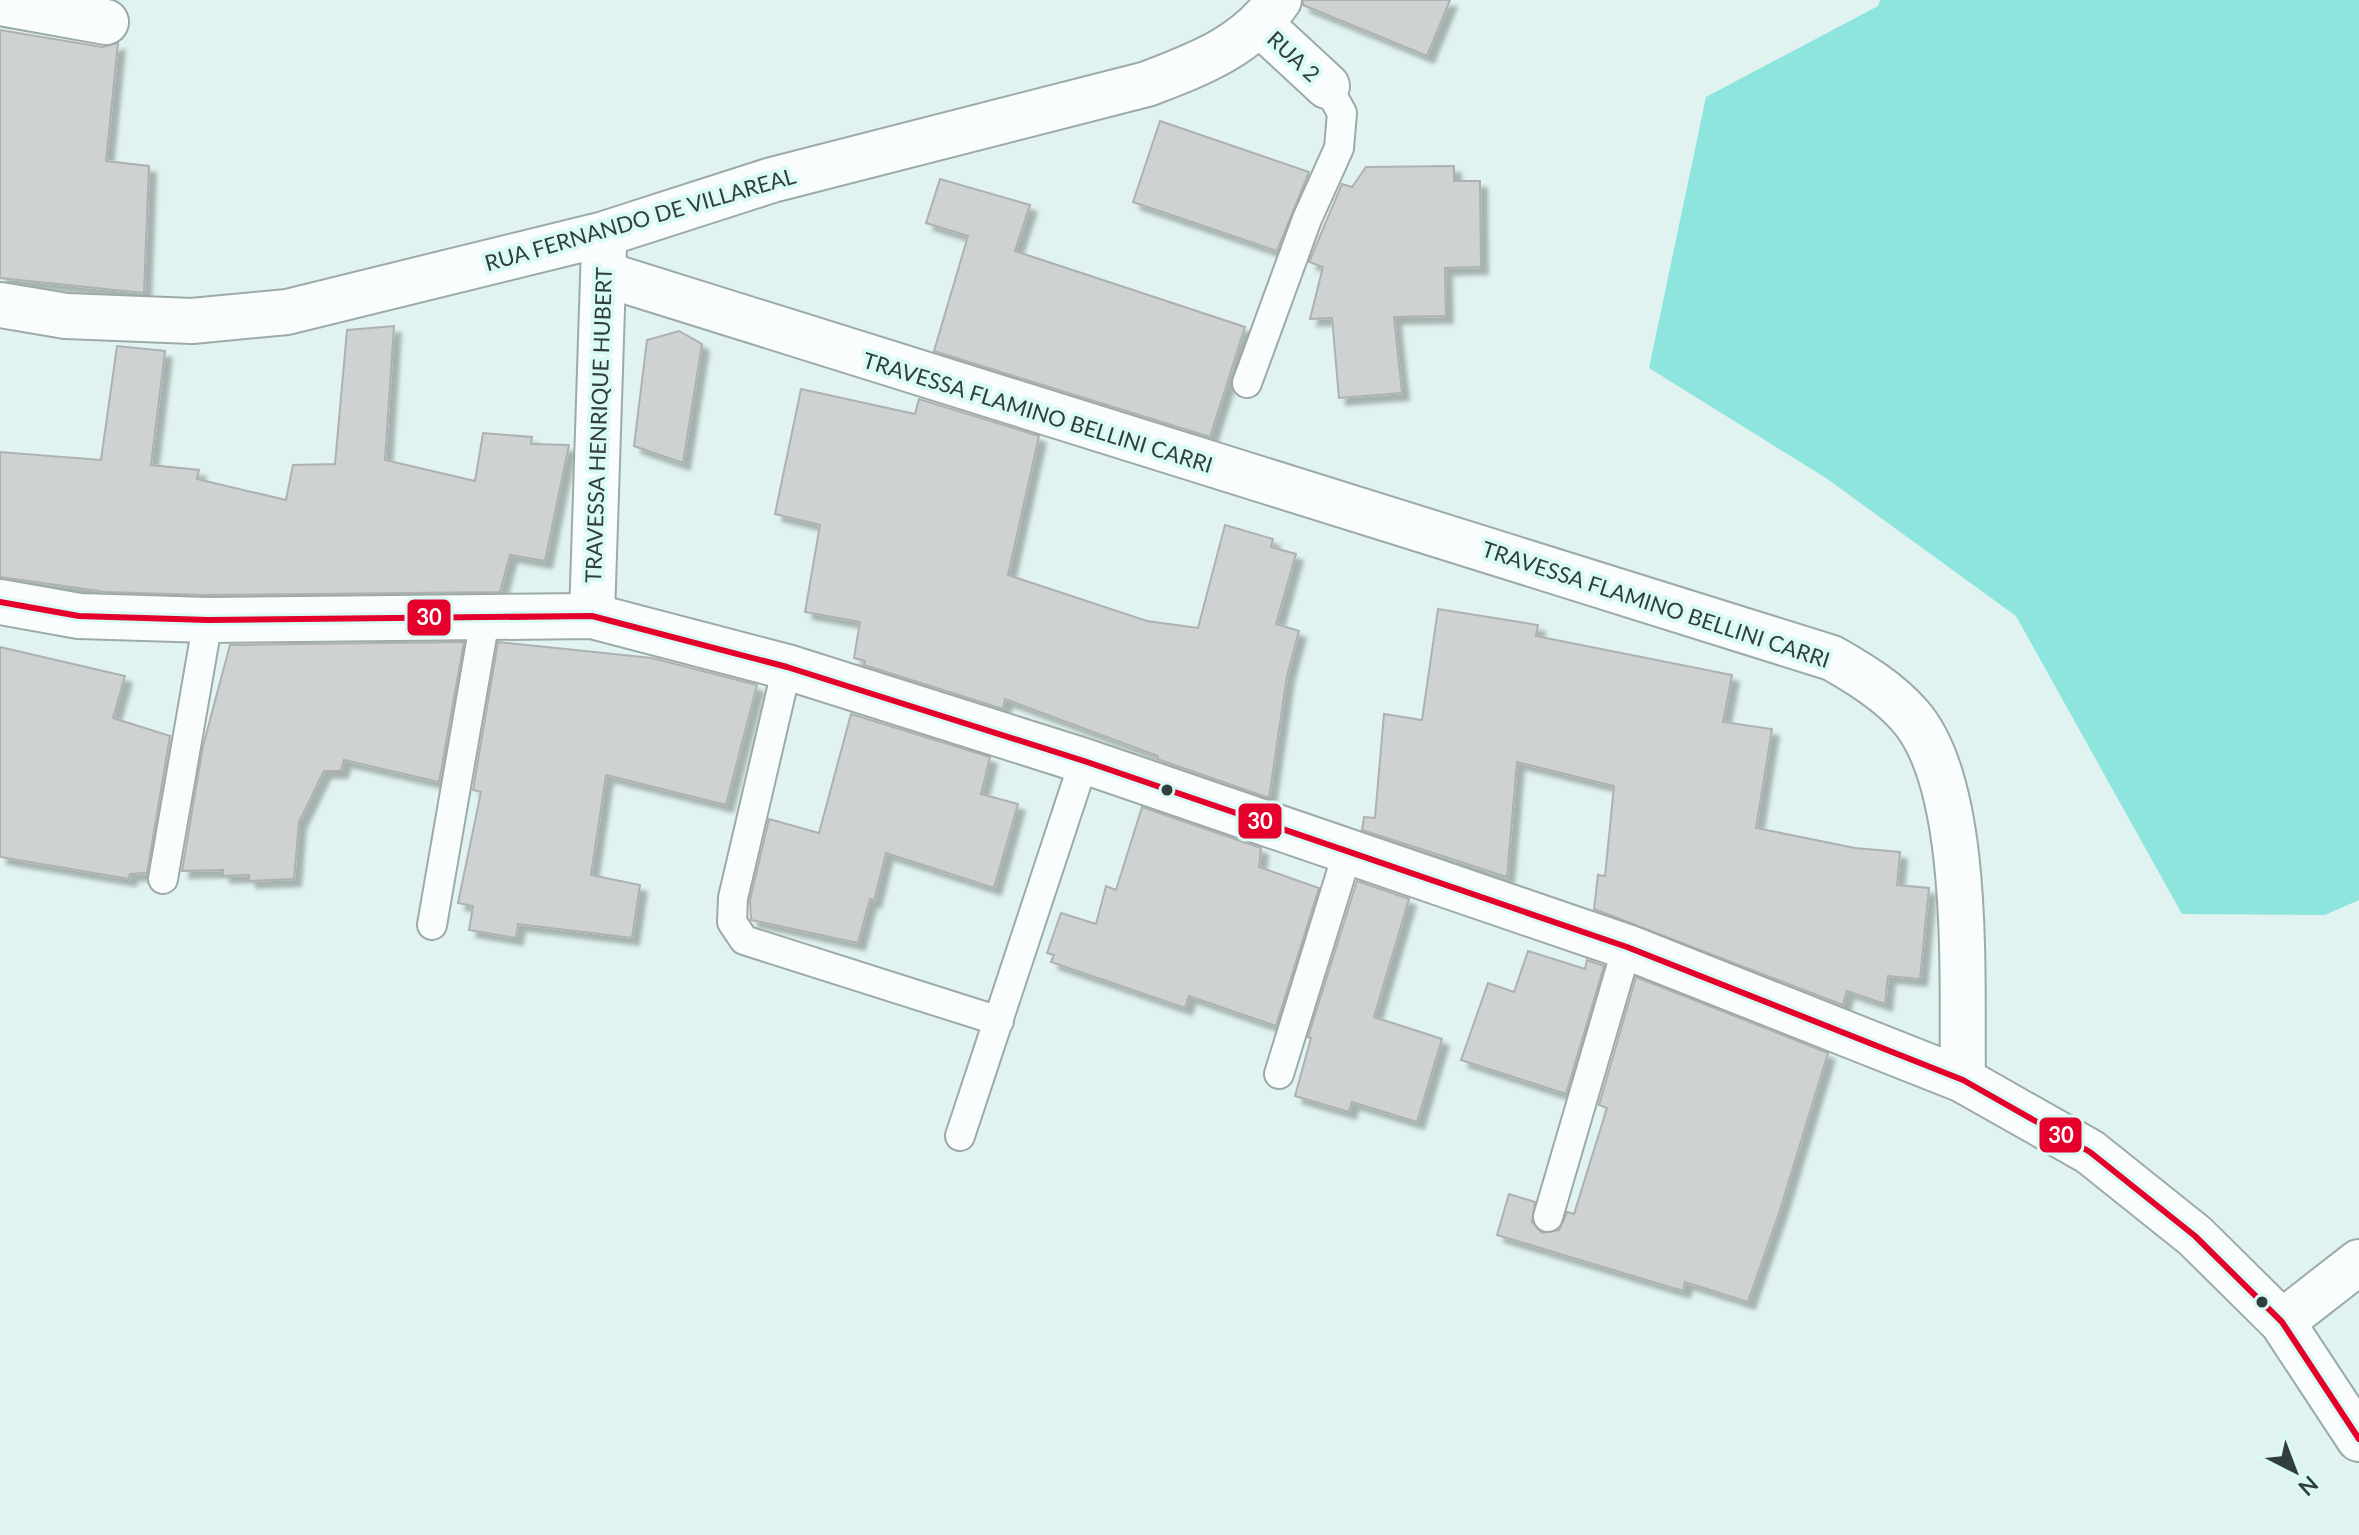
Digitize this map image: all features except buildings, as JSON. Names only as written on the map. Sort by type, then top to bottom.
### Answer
[{"type":"street","points":[[0,3],[106,22]]},
{"type":"street","name":"RUA 2","points":[[1270,13],[1327,86]]},
{"type":"street","name":"RUA FERNANDO DE VILLAREAL","points":[[0,305],[66,316],[192,321],[287,312],[604,254],[772,180],[1147,84],[1207,61],[1270,13]]},
{"type":"street","name":"TRAVESSA HENRIQUE HUBERT","points":[[592,616],[604,254]]},
{"type":"street","name":"TRAVESSA FLAMINO BELLINI CARRI","points":[[604,254],[1832,658],[1872,681],[1912,718],[1934,762],[1954,825],[1963,1080]]},
{"type":"street","points":[[0,602],[79,616],[208,620],[592,616],[787,667],[1084,761],[1627,947],[1963,1080],[2090,1152],[2195,1236],[2282,1322],[2359,1439]]},
{"type":"street","points":[[2282,1322],[2359,1262]]},
{"type":"lane","points":[[1247,383],[1307,219],[1339,148],[1342,113],[1327,86]]},
{"type":"lane","points":[[432,925],[485,619]]},
{"type":"lane","points":[[163,879],[208,620]]},
{"type":"lane","points":[[787,667],[733,898],[732,922],[744,940],[999,1021]]},
{"type":"lane","points":[[960,1136],[1084,761]]},
{"type":"lane","points":[[1279,1074],[1348,851]]},
{"type":"lane","points":[[1548,1217],[1627,947]]},
{"type":"shaded area","points":[[1880,0],[2359,0],[2359,900],[2325,915],[2182,914],[2016,616],[1826,478],[1649,368],[1706,97],[1878,6]]},
{"type":"transit line","name":"30","points":[[0,602],[79,616],[208,620],[592,616],[787,667],[1084,761],[1627,947],[1963,1080],[2090,1152],[2195,1236],[2282,1322],[2359,1439]]}]
